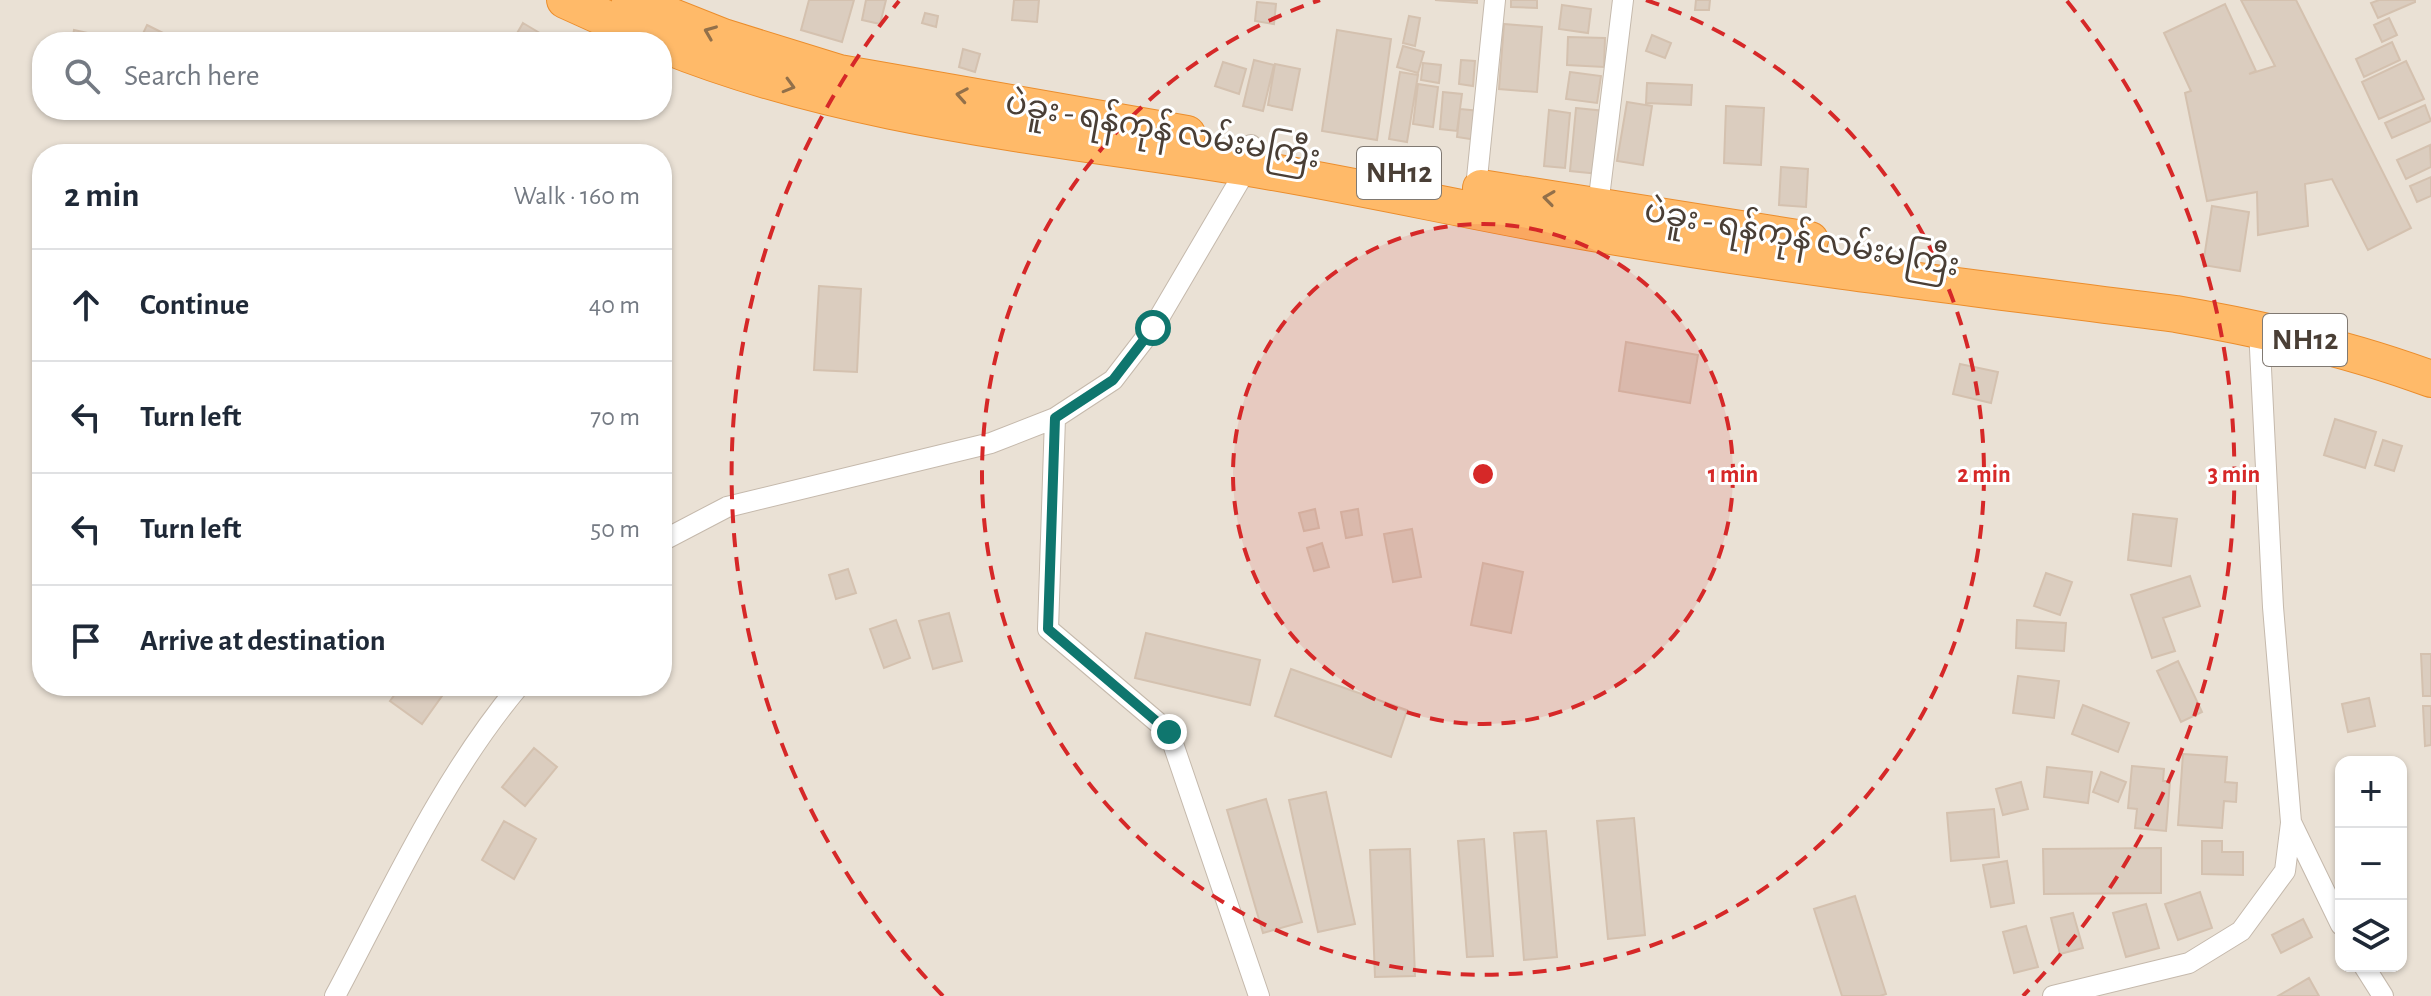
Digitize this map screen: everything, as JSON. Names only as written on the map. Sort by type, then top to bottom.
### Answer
[{"type":"highway","name":"ပဲခူး - ရန်ကုန် လမ်းမကြီး","points":[[565,0],[616,7],[839,73],[1249,156],[1596,219],[2259,329],[2366,355],[2431,379]]},
{"type":"highway","name":"ပဲခူး - ရန်ကုန် လမ်းမကြီး","points":[[616,7],[647,32]]},
{"type":"highway","name":"ပဲခူး - ရန်ကုန် လမ်းမကြီး","points":[[672,48],[711,64],[829,98],[953,123],[1249,156],[1476,188],[1596,219]]},
{"type":"street","points":[[1476,188],[1495,0]]},
{"type":"street","points":[[1596,219],[1623,0]]},
{"type":"street","points":[[672,536],[727,507],[991,443],[1055,418],[1113,380],[1153,328],[1249,156]]},
{"type":"street","points":[[2053,996],[2189,963],[2241,931],[2285,871],[2291,822],[2273,607],[2259,329]]},
{"type":"street","points":[[1055,418],[1048,629],[1169,732],[1259,996]]},
{"type":"street","points":[[335,996],[421,834],[492,719],[511,696]]},
{"type":"street","points":[[2291,822],[2335,913]]},
{"type":"street","points":[[2368,972],[2383,996]]},
{"type":"shaded area","points":[[0,0],[2431,0],[2431,996],[0,996]]},
{"type":"building","points":[[809,0],[854,0],[842,42],[801,30]]},
{"type":"building","points":[[866,0],[886,0],[880,24],[862,20]]},
{"type":"building","points":[[1014,0],[1039,0],[1037,22],[1012,20]]},
{"type":"building","points":[[1435,0],[1477,0],[1477,3]]},
{"type":"building","points":[[1511,0],[1537,0],[1537,8],[1511,7]]},
{"type":"building","points":[[1696,0],[1710,0],[1709,10],[1695,10]]},
{"type":"building","points":[[2241,0],[2296,0],[2411,228],[2368,250],[2332,179],[2305,184],[2308,226],[2258,235],[2257,192],[2207,201],[2185,93],[2191,91],[2164,33],[2225,4],[2256,71],[2249,74],[2275,66]]},
{"type":"building","points":[[2379,0],[2415,2],[2378,18],[2371,3]]},
{"type":"building","points":[[1257,2],[1276,4],[1274,24],[1255,21]]},
{"type":"building","points":[[1562,5],[1591,9],[1588,33],[1559,29]]},
{"type":"building","points":[[925,13],[938,16],[936,27],[922,23]]},
{"type":"building","points":[[1409,16],[1420,18],[1415,46],[1403,43]]},
{"type":"building","points":[[2389,18],[2397,35],[2382,42],[2374,25]]},
{"type":"building","points":[[523,23],[538,32],[518,32]]},
{"type":"building","points":[[1504,24],[1542,27],[1537,92],[1499,89]]},
{"type":"building","points":[[147,25],[161,32],[144,32]]},
{"type":"building","points":[[1337,30],[1391,39],[1377,140],[1322,131]]},
{"type":"building","points":[[1652,35],[1671,43],[1665,58],[1646,51]]},
{"type":"building","points":[[1568,37],[1605,38],[1604,67],[1567,65]]},
{"type":"building","points":[[2392,42],[2400,60],[2364,77],[2356,59]]},
{"type":"building","points":[[1403,46],[1424,52],[1418,73],[1397,67]]},
{"type":"building","points":[[963,49],[980,54],[975,72],[959,67]]},
{"type":"building","points":[[1254,60],[1274,65],[1263,111],[1243,106]]},
{"type":"building","points":[[1461,60],[1475,61],[1473,86],[1459,84]]},
{"type":"building","points":[[2406,61],[2424,99],[2379,119],[2362,82]]},
{"type":"building","points":[[1223,62],[1246,69],[1239,94],[1215,86]]},
{"type":"building","points":[[1423,63],[1441,65],[1439,83],[1421,80]]},
{"type":"building","points":[[1275,64],[1300,69],[1292,110],[1268,105]]},
{"type":"building","points":[[1400,72],[1418,75],[1407,142],[1389,139]]},
{"type":"building","points":[[1570,72],[1601,76],[1597,103],[1566,99]]},
{"type":"building","points":[[1647,83],[1692,85],[1691,105],[1646,103]]},
{"type":"building","points":[[1418,84],[1438,87],[1433,127],[1413,124]]},
{"type":"building","points":[[1443,92],[1462,94],[1457,131],[1440,129]]},
{"type":"building","points":[[1627,102],[1652,106],[1643,165],[1617,161]]},
{"type":"building","points":[[2425,105],[2431,121],[2392,138],[2385,123]]},
{"type":"building","points":[[1726,106],[1764,108],[1761,165],[1724,163]]},
{"type":"building","points":[[1576,108],[1605,111],[1599,174],[1570,171]]},
{"type":"building","points":[[1460,109],[1480,111],[1477,140],[1457,137]]},
{"type":"building","points":[[1549,110],[1570,113],[1565,168],[1544,166]]},
{"type":"building","points":[[2430,145],[2431,167],[2406,179],[2397,160]]},
{"type":"building","points":[[1781,167],[1808,169],[1806,207],[1779,205]]},
{"type":"building","points":[[2431,177],[2431,196],[2417,202],[2410,186]]},
{"type":"building","points":[[2212,206],[2249,212],[2240,271],[2203,265]]},
{"type":"building","points":[[819,286],[861,289],[857,372],[814,370]]},
{"type":"building","points":[[1626,342],[1698,355],[1690,403],[1619,391]]},
{"type":"building","points":[[1960,364],[1998,372],[1991,403],[1953,394]]},
{"type":"building","points":[[2335,419],[2376,432],[2365,468],[2324,455]]},
{"type":"building","points":[[2383,440],[2402,446],[2394,471],[2375,465]]},
{"type":"building","points":[[1315,509],[1319,528],[1304,531],[1299,513]]},
{"type":"building","points":[[1358,509],[1362,535],[1346,538],[1341,512]]},
{"type":"building","points":[[2133,514],[2177,519],[2171,566],[2128,560]]},
{"type":"building","points":[[1412,529],[1421,577],[1393,582],[1384,534]]},
{"type":"building","points":[[1322,543],[1329,567],[1314,571],[1307,548]]},
{"type":"building","points":[[1483,563],[1523,572],[1511,633],[1471,625]]},
{"type":"building","points":[[848,569],[856,593],[836,599],[829,575]]},
{"type":"building","points":[[2046,573],[2072,582],[2060,615],[2034,606]]},
{"type":"building","points":[[2190,576],[2200,606],[2163,618],[2175,651],[2152,658],[2131,595]]},
{"type":"building","points":[[949,613],[962,661],[933,669],[919,621]]},
{"type":"building","points":[[896,620],[910,658],[884,668],[870,629]]},
{"type":"building","points":[[2017,620],[2066,623],[2064,651],[2016,648]]},
{"type":"building","points":[[1146,633],[1260,660],[1250,705],[1135,678]]},
{"type":"building","points":[[2421,654],[2431,654],[2431,696],[2423,696]]},
{"type":"building","points":[[2178,661],[2202,712],[2181,722],[2157,671]]},
{"type":"building","points":[[1291,669],[1407,710],[1391,757],[1275,716]]},
{"type":"building","points":[[2018,676],[2059,681],[2054,718],[2013,713]]},
{"type":"building","points":[[394,696],[442,696],[422,724],[390,701]]},
{"type":"building","points":[[2369,698],[2375,726],[2348,732],[2342,704]]},
{"type":"building","points":[[2083,705],[2129,723],[2118,752],[2072,734]]},
{"type":"building","points":[[2423,706],[2431,706],[2431,745],[2425,746]]},
{"type":"building","points":[[534,748],[557,767],[525,806],[502,787]]},
{"type":"building","points":[[2183,754],[2227,757],[2225,782],[2237,783],[2236,802],[2224,801],[2222,828],[2178,825]]},
{"type":"building","points":[[2132,766],[2164,769],[2163,781],[2170,781],[2166,831],[2135,828],[2137,809],[2128,808]]},
{"type":"building","points":[[2047,767],[2092,772],[2088,803],[2044,797]]},
{"type":"building","points":[[2101,772],[2126,782],[2118,802],[2093,792]]},
{"type":"building","points":[[2021,782],[2028,809],[2003,815],[1996,789]]},
{"type":"building","points":[[1326,792],[1355,924],[1318,932],[1289,800]]},
{"type":"building","points":[[1266,799],[1302,922],[1263,933],[1227,810]]},
{"type":"building","points":[[1994,809],[1999,857],[1951,861],[1947,813]]},
{"type":"building","points":[[1634,818],[1645,935],[1608,939],[1597,821]]},
{"type":"building","points":[[504,821],[536,839],[514,879],[482,860]]},
{"type":"building","points":[[1546,831],[1557,957],[1524,960],[1514,833]]},
{"type":"building","points":[[1484,839],[1493,956],[1467,957],[1458,841]]},
{"type":"building","points":[[2202,841],[2222,841],[2222,852],[2243,852],[2243,875],[2202,874]]},
{"type":"building","points":[[2161,848],[2161,893],[2044,894],[2043,849]]},
{"type":"building","points":[[1410,849],[1415,976],[1375,977],[1370,850]]},
{"type":"building","points":[[2007,861],[2014,903],[1991,907],[1983,865]]},
{"type":"building","points":[[2200,892],[2212,928],[2178,940],[2165,904]]},
{"type":"building","points":[[1855,896],[1886,994],[1880,996],[1842,996],[1814,909]]},
{"type":"building","points":[[2146,904],[2159,948],[2126,957],[2113,913]]},
{"type":"building","points":[[2073,913],[2083,948],[2060,954],[2051,918]]},
{"type":"building","points":[[2303,919],[2312,937],[2281,953],[2272,935]]},
{"type":"building","points":[[2026,926],[2038,967],[2014,973],[2003,932]]},
{"type":"building","points":[[2309,978],[2319,996],[2278,996]]},
{"type":"route","points":[[1153,328],[1113,380],[1055,418],[1048,629],[1169,732]]}]
